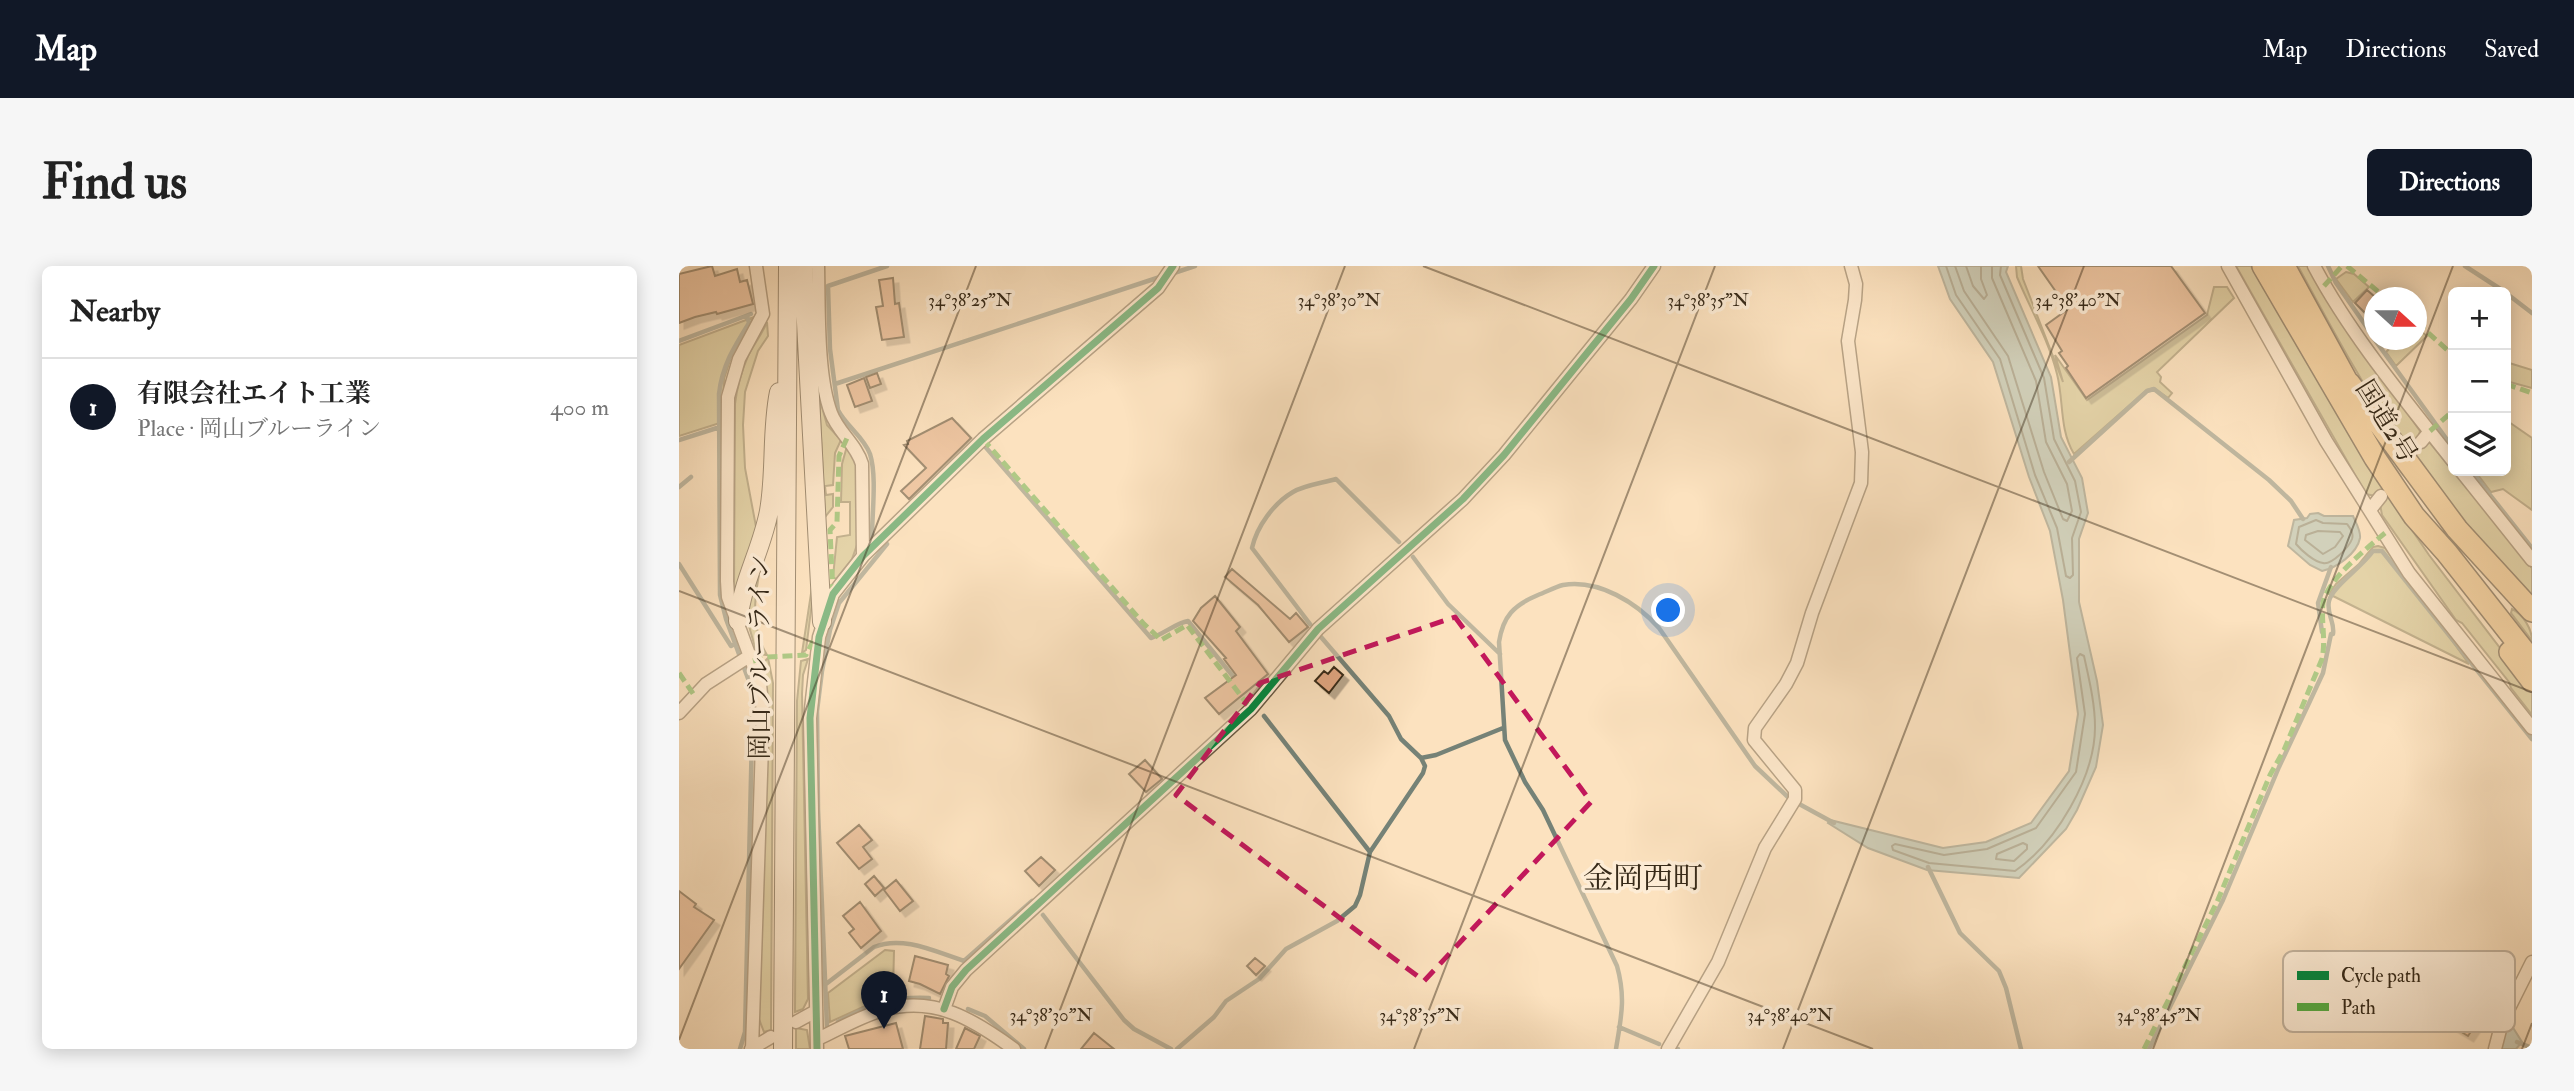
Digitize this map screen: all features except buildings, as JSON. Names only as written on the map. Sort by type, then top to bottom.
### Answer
[{"type":"highway","name":"国道2号","points":[[2263,266],[2375,458],[2414,516],[2532,661]]},
{"type":"highway","name":"国道2号","points":[[2284,266],[2385,447],[2446,539],[2532,647]]},
{"type":"highway","points":[[2345,379],[2458,529],[2532,611]]},
{"type":"highway","points":[[2414,516],[2460,586],[2532,681]]},
{"type":"main road","name":"岡山ブルーライン","points":[[777,1043],[788,266]]},
{"type":"main road","points":[[803,266],[822,622]]},
{"type":"main road","points":[[739,621],[741,597],[768,515],[775,463],[775,415],[788,353]]},
{"type":"street","points":[[756,266],[763,314],[739,359],[728,397],[727,581],[728,597],[739,621],[745,658],[760,684],[763,714],[752,1049],[777,1043]]},
{"type":"street","points":[[818,266],[821,346],[830,411],[835,423],[860,454],[862,464],[863,556]]},
{"type":"street","points":[[1014,1049],[980,1024],[944,1009],[923,1006],[884,1009],[818,1044],[810,718],[818,637],[833,594],[863,556],[983,439],[1158,288],[1174,266]]},
{"type":"street","points":[[944,1009],[952,986],[966,970],[1251,709],[1318,629],[1463,499],[1504,455],[1631,299],[1654,266]]},
{"type":"street","points":[[1668,1049],[1718,962],[1765,848],[1793,802],[1795,790],[1754,740],[1753,735],[1797,663],[1812,613],[1861,483],[1862,452],[1848,341],[1856,285],[1851,266]]},
{"type":"street","points":[[2228,266],[2326,441],[2409,573],[2532,728]]},
{"type":"street","points":[[2314,266],[2324,286],[2372,354],[2448,454]]},
{"type":"street","points":[[2421,442],[2430,431]]},
{"type":"street","points":[[2465,476],[2532,560]]},
{"type":"street","points":[[2370,510],[2381,496]]},
{"type":"street","points":[[679,713],[706,684],[745,658]]},
{"type":"street","points":[[2515,996],[2532,962]]},
{"type":"street","points":[[796,1023],[816,1011]]},
{"type":"street","points":[[2495,1049],[2499,1032]]},
{"type":"highlighted area","points":[[1455,617],[1591,802],[1424,981],[1176,795],[1260,683]]},
{"type":"shaded area","points":[[2016,266],[2021,266],[2023,279],[2063,382],[2055,355],[2087,400],[2207,315],[2214,287],[2227,287],[2234,298],[2157,372],[2161,377],[2160,382],[2172,393],[2168,398],[2154,388],[2147,390],[2074,454],[2066,435],[2054,362],[2017,277]]},
{"type":"shaded area","points":[[2236,266],[2251,266],[2367,464],[2429,555],[2532,690],[2532,715],[2462,623],[2456,620],[2382,515],[2375,496],[2366,494]]},
{"type":"shaded area","points":[[2298,266],[2308,266],[2347,328],[2420,431],[2419,435],[2431,444],[2448,465],[2448,476],[2457,476],[2532,568],[2532,598],[2483,545],[2421,470],[2392,429]]},
{"type":"shaded area","points":[[2346,272],[2354,274],[2369,287],[2364,287],[2364,292],[2353,302],[2336,279]]},
{"type":"shaded area","points":[[754,317],[732,354],[724,379],[723,422],[679,436],[679,345]]},
{"type":"shaded area","points":[[767,322],[768,336],[758,351],[745,392],[743,425],[745,468],[757,532],[734,594],[735,404],[746,362]]},
{"type":"shaded area","points":[[2388,350],[2413,350],[2396,366],[2386,352]]},
{"type":"shaded area","points":[[2511,364],[2532,370],[2532,388],[2511,382]]},
{"type":"shaded area","points":[[819,396],[827,425],[841,440],[835,453],[833,485],[825,486],[826,495],[833,494],[833,507],[825,517]]},
{"type":"shaded area","points":[[2511,423],[2532,438],[2532,510],[2503,489],[2491,492],[2479,476],[2511,476]]},
{"type":"shaded area","points":[[847,446],[857,464],[858,542],[852,559],[836,579],[833,577],[837,537],[850,535],[850,502],[841,502],[842,464]]},
{"type":"shaded area","points":[[766,539],[757,583],[755,612],[760,641],[767,655],[757,654],[746,616]]},
{"type":"shaded area","points":[[2373,547],[2385,548],[2469,664],[2329,594]]},
{"type":"shaded area","points":[[814,586],[806,650],[802,653],[812,587]]},
{"type":"shaded area","points":[[2512,609],[2526,622],[2532,641],[2511,613]]},
{"type":"shaded area","points":[[768,658],[773,683],[771,1030],[764,1032],[759,1019],[768,720],[766,682],[761,665]]},
{"type":"shaded area","points":[[808,659],[803,675],[802,694],[808,999],[803,1009],[795,1012],[797,701],[801,661]]},
{"type":"shaded area","points":[[885,950],[894,951],[893,991],[830,1022],[828,993]]},
{"type":"shaded area","points":[[796,1028],[807,1030],[810,1049],[796,1049]]},
{"type":"water","points":[[1938,266],[2008,266],[2006,272],[2051,377],[2061,437],[2082,478],[2088,513],[2079,539],[2079,602],[2097,681],[2103,725],[2096,767],[2066,829],[2019,878],[1927,870],[1868,848],[1828,823],[1830,820],[1943,848],[1986,842],[2031,823],[2069,771],[2078,714],[2063,600],[2050,531],[2029,477],[1993,362],[1950,299]]},
{"type":"water","points":[[2318,513],[2324,516],[2353,516],[2360,535],[2358,544],[2350,555],[2322,571],[2310,565],[2288,546],[2294,520]]},
{"type":"water","points":[[2515,1031],[2522,1042],[2516,1049],[2500,1049],[2505,1032]]},
{"type":"waterway","points":[[828,286],[887,266]]},
{"type":"waterway","points":[[1174,273],[1195,266]]},
{"type":"waterway","points":[[2328,266],[2336,283],[2364,323]]},
{"type":"waterway","points":[[2465,266],[2497,287]]},
{"type":"waterway","points":[[835,384],[1163,276]]},
{"type":"waterway","points":[[828,286],[830,349],[838,410],[864,442],[870,454],[874,538]]},
{"type":"waterway","points":[[2511,297],[2532,313]]},
{"type":"waterway","points":[[679,341],[751,314]]},
{"type":"waterway","points":[[740,1049],[745,1032],[753,692],[720,595],[719,394],[726,366],[749,323],[747,316]]},
{"type":"waterway","points":[[2382,350],[2448,441]]},
{"type":"waterway","points":[[2069,462],[2147,391],[2154,389],[2269,480],[2291,501],[2303,519]]},
{"type":"waterway","points":[[679,440],[720,427]]},
{"type":"waterway","points":[[982,443],[1151,638],[1188,621],[1236,680]]},
{"type":"waterway","points":[[2475,476],[2532,548]]},
{"type":"waterway","points":[[679,487],[691,477]]},
{"type":"waterway","points":[[1310,624],[1252,548],[1262,524],[1279,502],[1298,490],[1336,479],[1399,542]]},
{"type":"waterway","points":[[827,1027],[818,809],[817,711],[830,630],[839,603],[887,544],[883,542]]},
{"type":"waterway","points":[[2333,634],[2328,605],[2331,595],[2373,551],[2382,551],[2532,739]]},
{"type":"waterway","points":[[1413,557],[1448,604],[1500,654]]},
{"type":"waterway","points":[[679,564],[731,646],[736,643]]},
{"type":"waterway","points":[[2322,632],[2318,603],[2331,567]]},
{"type":"waterway","points":[[1616,1049],[1622,998],[1617,966],[1543,810],[1525,782],[1505,740],[1499,642],[1503,625],[1511,612],[1530,599],[1563,585],[1577,584],[1603,589],[1628,602],[1659,628],[1755,766],[1790,799],[1834,823]]},
{"type":"waterway","points":[[2149,1049],[2223,900],[2279,767],[2323,673],[2331,634]]},
{"type":"waterway","points":[[1321,637],[1389,716],[1401,739],[1421,758],[1436,755],[1503,728]]},
{"type":"waterway","points":[[1264,716],[1370,852]]},
{"type":"waterway","points":[[1177,1049],[1214,1017],[1226,1001],[1259,979],[1286,949],[1337,921],[1355,906],[1370,852],[1423,773],[1425,766],[1421,758]]},
{"type":"waterway","points":[[1928,867],[1960,933],[1999,971],[2006,988],[2021,1049]]},
{"type":"waterway","points":[[826,984],[874,947],[885,944],[919,946],[964,961],[1032,901]]},
{"type":"waterway","points":[[1043,915],[1124,1020],[1134,1029],[1171,1049]]},
{"type":"waterway","points":[[838,1022],[882,1003],[929,998]]},
{"type":"waterway","points":[[968,1009],[985,1016],[1024,1049]]},
{"type":"waterway","points":[[1619,1027],[1659,1044]]},
{"type":"waterway","points":[[2517,1042],[2532,1048]]},
{"type":"tunnel","points":[[2387,487],[2421,442]]},
{"type":"marked path","points":[[2324,286],[2342,266]]},
{"type":"marked path","points":[[2347,266],[2373,287]]},
{"type":"marked path","points":[[2427,332],[2448,351]]},
{"type":"marked path","points":[[2511,386],[2532,393]]},
{"type":"marked path","points":[[2430,431],[2451,413]]},
{"type":"marked path","points":[[833,594],[830,530],[837,522],[839,456],[847,438]]},
{"type":"marked path","points":[[983,439],[1143,623],[1161,640],[1187,625],[1251,709]]},
{"type":"marked path","points":[[2144,1049],[2217,902],[2322,659],[2323,603],[2326,594],[2349,565],[2385,533]]},
{"type":"marked path","points":[[753,661],[768,657],[806,655],[813,641]]},
{"type":"marked path","points":[[679,673],[694,695]]},
{"type":"cycle path","points":[[817,1049],[810,718],[819,637],[833,594],[863,556],[983,439],[1158,288],[1173,266]]},
{"type":"cycle path","points":[[944,1009],[952,987],[966,970],[1251,709],[1318,629],[1463,499],[1504,455],[1631,299],[1654,266]]},
{"type":"place","name":"有限会社エイト工業","points":[[884,1029]]},
{"type":"district","name":"金岡西町","points":[[1643,878]]}]
